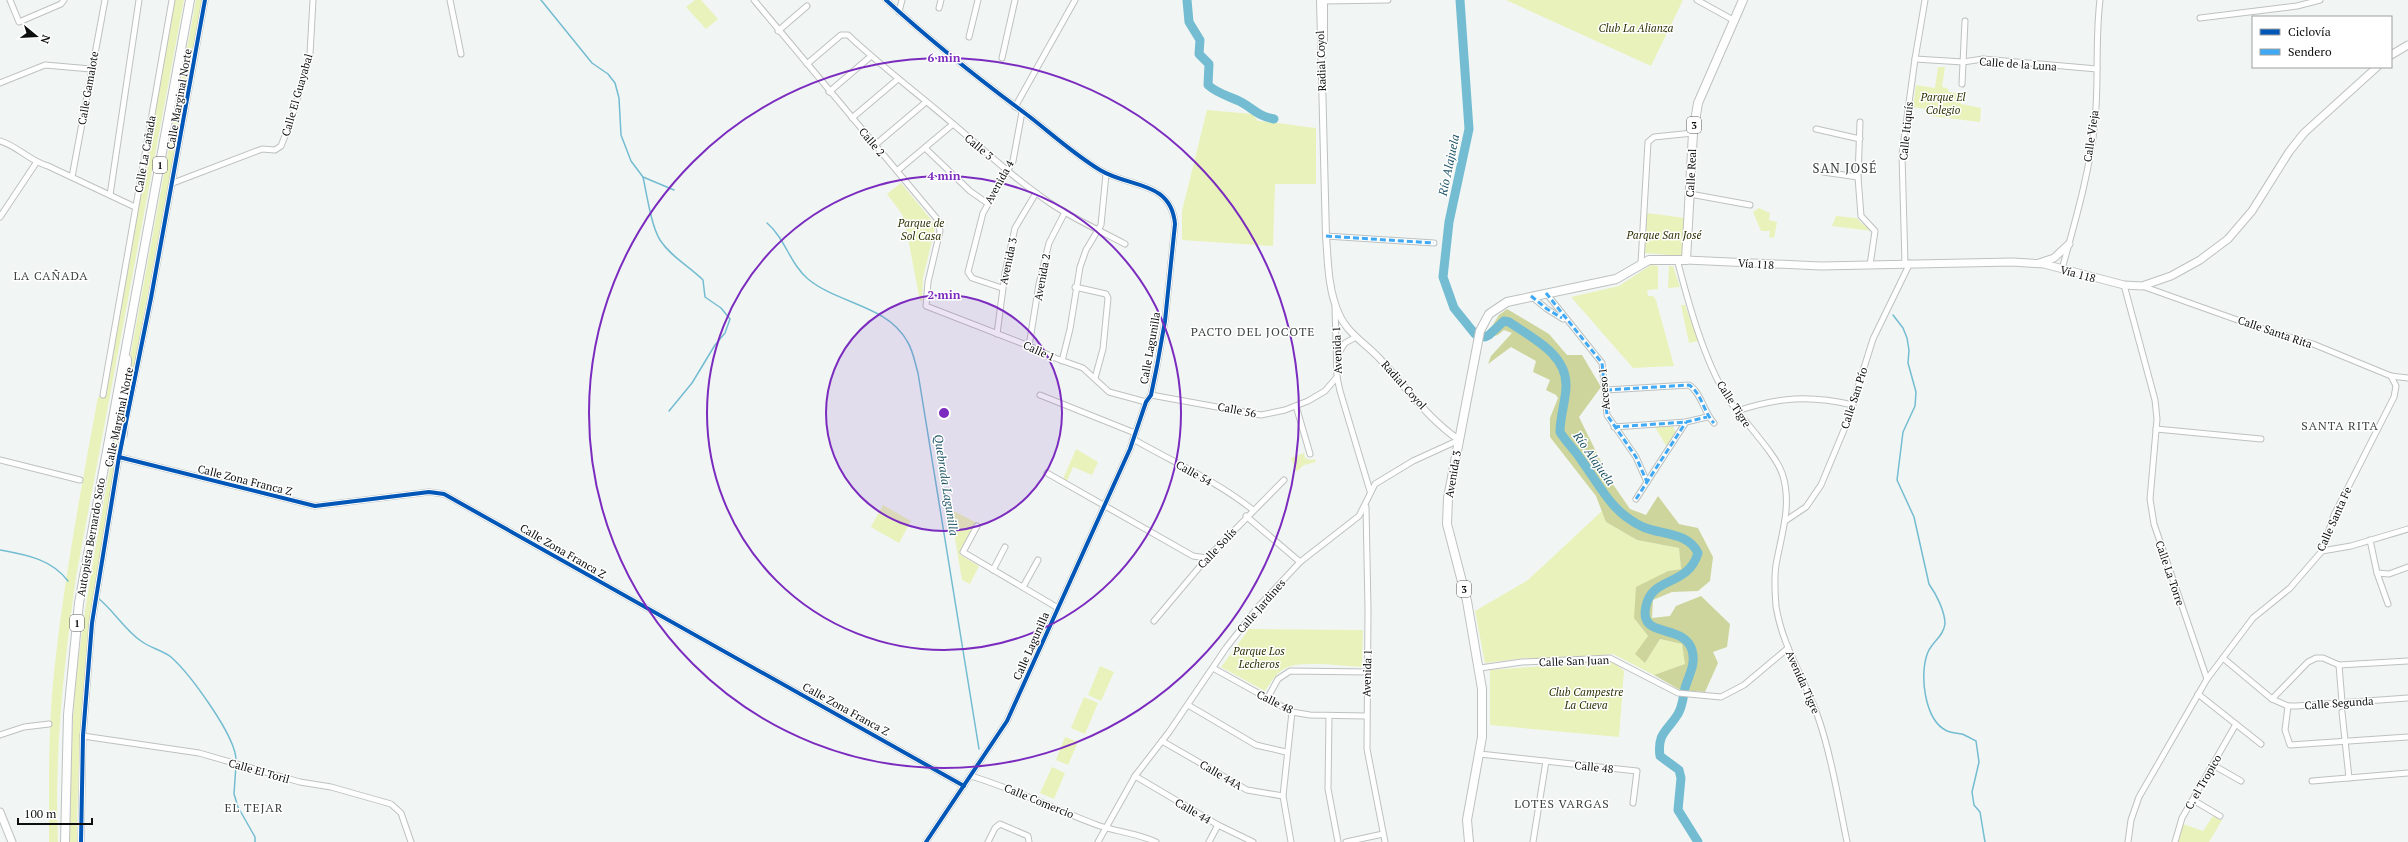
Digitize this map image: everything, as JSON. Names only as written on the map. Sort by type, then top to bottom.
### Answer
[{"type":"main road","name":"Autopista Bernardo Soto","points":[[65,842],[68,715],[79,603],[190,0]]},
{"type":"main road","name":"Calle Real","points":[[1686,260],[1693,134],[1698,103],[1707,79],[1735,21],[1743,0]]},
{"type":"main road","points":[[2392,54],[2408,45]]},
{"type":"main road","name":"Vía 118","points":[[1686,260],[1784,266],[1989,261],[2036,263],[2124,285],[2142,286],[2160,281],[2187,268],[2228,239],[2252,211],[2289,152],[2304,133],[2376,68]]},
{"type":"main road","points":[[2036,263],[2054,258],[2068,244]]},
{"type":"main road","name":"Avenida 3","points":[[1469,842],[1467,820],[1480,754],[1483,722],[1480,668],[1467,601],[1446,516],[1479,334],[1484,320],[1496,308],[1507,302],[1616,279],[1641,264],[1656,259],[1686,260]]},
{"type":"main road","points":[[123,434],[129,330]]},
{"type":"main road","points":[[0,812],[12,842]]},
{"type":"street","points":[[10,0],[19,22],[61,4],[64,0]]},
{"type":"street","name":"Calle Gamalote","points":[[72,177],[105,0]]},
{"type":"street","points":[[110,194],[139,0]]},
{"type":"street","name":"Calle La Cañada","points":[[0,141],[15,147],[36,163],[72,177],[136,207],[172,0]]},
{"type":"street","name":"Calle Marginal Norte","points":[[81,842],[83,736],[92,623],[123,434],[138,366],[173,183],[205,0]]},
{"type":"street","name":"Calle El Guayabal","points":[[173,183],[262,149],[269,148],[275,150],[281,146],[291,121],[310,54],[313,0]]},
{"type":"street","points":[[450,0],[461,54]]},
{"type":"street","points":[[754,0],[807,64]]},
{"type":"street","name":"Calle Lagunilla","points":[[886,0],[978,78],[1076,154],[1106,174],[1158,192],[1168,203],[1174,217],[1165,321],[1151,395],[1146,402],[1118,479],[1104,506],[1007,721],[926,842]]},
{"type":"street","points":[[899,12],[902,0]]},
{"type":"street","points":[[939,8],[941,0]]},
{"type":"street","points":[[969,37],[978,0]]},
{"type":"street","points":[[1002,58],[1015,0]]},
{"type":"street","points":[[1015,106],[1075,0]]},
{"type":"street","points":[[1322,1],[1388,0]]},
{"type":"street","points":[[1697,0],[1735,21]]},
{"type":"street","name":"Calle Itiquís","points":[[1907,263],[1902,154],[1925,0]]},
{"type":"street","name":"Calle Vieja","points":[[2062,269],[2092,143],[2100,0]]},
{"type":"street","points":[[2200,18],[2297,6],[2320,0]]},
{"type":"street","name":"Radial Coyol","points":[[1322,1],[1326,236],[1334,301],[1339,314],[1349,330]]},
{"type":"street","points":[[778,30],[807,6]]},
{"type":"street","points":[[1962,84],[1965,21]]},
{"type":"street","name":"Calle 3","points":[[807,64],[845,34],[870,57],[953,124],[978,148],[1036,193],[1065,212],[1125,244]]},
{"type":"street","points":[[829,92],[870,57]]},
{"type":"street","name":"Calle de la Luna","points":[[1915,59],[1963,62],[1983,59],[2097,69]]},
{"type":"street","name":"Calle 2","points":[[807,64],[938,220],[940,231],[928,282],[926,306]]},
{"type":"street","points":[[0,83],[45,65],[91,69]]},
{"type":"street","points":[[852,118],[898,79]]},
{"type":"street","points":[[875,145],[926,102]]},
{"type":"street","name":"Avenida 4","points":[[1002,288],[968,276],[968,272],[987,203],[1013,161],[1022,112]]},
{"type":"street","points":[[1860,122],[1858,177],[1861,216],[1874,231],[1870,265]]},
{"type":"street","points":[[897,171],[953,124]]},
{"type":"street","points":[[1816,129],[1860,139]]},
{"type":"street","points":[[1641,264],[1647,145],[1649,140],[1654,137],[1693,134]]},
{"type":"street","points":[[925,148],[970,191],[987,203]]},
{"type":"street","points":[[0,217],[36,163]]},
{"type":"street","points":[[1823,172],[1858,177]]},
{"type":"street","points":[[1062,361],[1070,329],[1075,287],[1082,259],[1101,224],[1106,174]]},
{"type":"street","name":"Avenida 3","points":[[997,334],[1002,288],[1015,228],[1036,193]]},
{"type":"street","points":[[1690,194],[1750,205]]},
{"type":"street","points":[[103,395],[136,207]]},
{"type":"street","name":"Avenida 2","points":[[1029,346],[1039,284],[1048,244],[1065,212]]},
{"type":"street","points":[[1326,236],[1434,243]]},
{"type":"street","name":"Radial Coyol","points":[[1328,258],[1328,274],[1335,311],[1343,325],[1380,359],[1444,430],[1459,440]]},
{"type":"street","name":"Calle Tigre","points":[[1677,259],[1688,296],[1716,375],[1737,411],[1780,467],[1787,498],[1785,521]]},
{"type":"street","name":"Calle San Pío","points":[[1785,521],[1806,507],[1817,493],[1853,405],[1873,339],[1907,263]]},
{"type":"street","name":"Calle La Torre","points":[[2124,285],[2156,400],[2156,429],[2150,499],[2154,524],[2207,679]]},
{"type":"street","name":"Calle Santa Rita","points":[[2142,286],[2257,327],[2313,344],[2391,376],[2408,378]]},
{"type":"street","points":[[1075,287],[1106,294],[1108,298],[1103,349],[1095,378]]},
{"type":"street","name":"Acceso 1","points":[[1546,293],[1602,363],[1606,390],[1606,415],[1636,457],[1647,482]]},
{"type":"street","name":"Acceso 1","points":[[1531,296],[1547,309],[1568,321]]},
{"type":"street","name":"Avenida 1","points":[[1334,301],[1337,377],[1370,491]]},
{"type":"street","name":"Calle 1","points":[[926,306],[1029,346],[1062,361],[1084,368],[1110,392],[1146,402]]},
{"type":"street","points":[[1337,357],[1345,343],[1356,337]]},
{"type":"street","name":"Calle Santa Fe","points":[[2207,679],[2253,618],[2290,588],[2322,551],[2337,509],[2394,397],[2396,386],[2391,376]]},
{"type":"street","name":"Calle 56","points":[[1151,395],[1255,415],[1276,413],[1296,406],[1325,391],[1337,377]]},
{"type":"street","points":[[1606,390],[1689,385],[1695,391],[1707,417],[1714,423]]},
{"type":"street","points":[[1040,395],[1135,433]]},
{"type":"street","points":[[1737,411],[1757,404],[1814,397],[1853,405]]},
{"type":"street","points":[[1296,406],[1310,454]]},
{"type":"street","points":[[1614,427],[1686,422],[1707,417]]},
{"type":"street","points":[[1636,499],[1686,422]]},
{"type":"street","points":[[2156,429],[2261,439]]},
{"type":"street","name":"Calle 54","points":[[1133,439],[1208,480],[1253,510]]},
{"type":"street","name":"Calle Jardines","points":[[1098,842],[1135,776],[1162,741],[1258,607],[1300,562],[1362,512],[1370,491],[1379,481],[1444,446],[1459,440]]},
{"type":"street","name":"Calle Zona Franca Z","points":[[119,457],[315,506],[429,492],[444,494],[964,786]]},
{"type":"street","points":[[0,460],[80,480]]},
{"type":"street","points":[[1047,473],[1193,556],[1207,558]]},
{"type":"street","name":"Calle Solís","points":[[1154,620],[1207,558],[1246,516],[1284,480]]},
{"type":"street","name":"Avenida 1","points":[[1366,502],[1365,529],[1368,609],[1366,716],[1369,766],[1385,842]]},
{"type":"street","points":[[1246,516],[1300,562]]},
{"type":"street","name":"Avenida Tigre","points":[[1785,521],[1776,566],[1775,588],[1780,624],[1788,648],[1824,735],[1846,842]]},
{"type":"street","points":[[1351,522],[1360,522],[1365,529]]},
{"type":"street","points":[[977,526],[964,552],[1022,588],[1058,608]]},
{"type":"street","points":[[2322,551],[2370,540],[2408,529]]},
{"type":"street","points":[[2370,540],[2377,573],[2388,604]]},
{"type":"street","points":[[993,570],[1005,547]]},
{"type":"street","points":[[1022,588],[1038,560]]},
{"type":"street","points":[[2377,573],[2389,574],[2408,567]]},
{"type":"street","name":"Calle San Juan","points":[[1480,668],[1522,662],[1610,658],[1678,693],[1690,696],[1712,698],[1729,694],[1744,685],[1788,648]]},
{"type":"street","name":"Calle Segunda","points":[[2223,658],[2272,699],[2288,706],[2408,698]]},
{"type":"street","points":[[2272,699],[2308,662],[2323,658],[2339,665],[2408,661]]},
{"type":"street","points":[[2339,665],[2342,702]]},
{"type":"street","name":"Calle 48","points":[[1213,668],[1292,712],[1329,716],[1366,716]]},
{"type":"street","points":[[1267,699],[1278,679],[1290,671],[1367,672]]},
{"type":"street","points":[[2128,842],[2132,820],[2139,797],[2207,679]]},
{"type":"street","points":[[2198,694],[2261,744]]},
{"type":"street","points":[[1188,705],[1256,745],[1286,752]]},
{"type":"street","points":[[2288,706],[2286,730],[2290,745],[2346,740],[2408,737]]},
{"type":"street","points":[[1291,842],[1283,796],[1286,752],[1292,712]]},
{"type":"street","points":[[2342,712],[2349,778]]},
{"type":"street","points":[[1329,716],[1328,789],[1338,842]]},
{"type":"street","points":[[0,735],[24,727],[49,724]]},
{"type":"street","name":"C. el Tropico","points":[[2175,842],[2178,826],[2236,724]]},
{"type":"street","name":"Calle El Toril","points":[[83,736],[199,753],[391,804],[401,812],[411,842]]},
{"type":"street","name":"Calle 44A","points":[[1162,741],[1248,790],[1283,796]]},
{"type":"street","name":"Calle 48","points":[[1480,754],[1637,771],[1633,803]]},
{"type":"street","points":[[1533,842],[1546,761]]},
{"type":"street","points":[[2213,765],[2241,781]]},
{"type":"street","points":[[2312,781],[2408,773]]},
{"type":"street","name":"Calle Comercio","points":[[971,776],[1001,786],[1105,828],[1140,835],[1156,842]]},
{"type":"street","name":"Calle 44","points":[[1135,776],[1218,825],[1253,842]]},
{"type":"street","points":[[2193,800],[2220,816]]},
{"type":"street","points":[[988,842],[995,828],[1000,824],[1028,836],[1029,842]]},
{"type":"street","points":[[1209,842],[1218,825]]},
{"type":"street","points":[[1346,842],[1383,834]]},
{"type":"green space","points":[[173,0],[184,0],[76,577],[61,709],[57,775],[58,842],[49,842],[49,757],[51,715],[54,672],[68,569],[98,397],[104,397]]},
{"type":"green space","points":[[196,0],[203,0],[128,399],[130,358]]},
{"type":"green space","points":[[695,0],[701,0],[718,19],[706,29],[686,7]]},
{"type":"green space","name":"Club La Alianza","points":[[1506,0],[1683,0],[1651,66]]},
{"type":"green space","name":"Parque El Colegio","points":[[1938,67],[1945,67],[1942,87],[1947,88],[1949,92],[1962,94],[1961,104],[1981,108],[1980,122],[1931,116],[1932,110],[1913,107],[1916,85],[1935,88]]},
{"type":"green space","points":[[1207,110],[1252,114],[1258,121],[1316,128],[1316,184],[1275,184],[1273,246],[1182,240],[1182,211]]},
{"type":"green space","name":"Parque de Sol Casa","points":[[901,183],[933,222],[935,228],[923,278],[922,301],[920,301],[902,214],[887,194]]},
{"type":"green space","points":[[1759,208],[1770,213],[1769,220],[1777,222],[1774,238],[1769,237],[1770,231],[1761,231],[1753,212]]},
{"type":"green space","name":"Parque San José","points":[[1647,213],[1685,218],[1682,256],[1645,253]]},
{"type":"green space","points":[[1836,216],[1857,218],[1872,231],[1832,226]]},
{"type":"green space","points":[[1651,265],[1658,266],[1658,289],[1647,290],[1648,296],[1653,296],[1656,300],[1674,366],[1633,368],[1571,297],[1619,286]]},
{"type":"green space","points":[[1669,266],[1673,266],[1680,287],[1668,288]]},
{"type":"green space","points":[[1681,305],[1685,305],[1698,341],[1689,343]]},
{"type":"green space","points":[[1507,309],[1549,334],[1567,355],[1582,355],[1601,387],[1579,417],[1610,480],[1630,509],[1646,515],[1658,496],[1679,524],[1698,528],[1713,557],[1710,581],[1698,591],[1672,592],[1653,600],[1652,618],[1670,616],[1676,606],[1701,596],[1730,624],[1727,647],[1713,652],[1718,663],[1705,692],[1680,690],[1654,675],[1685,664],[1682,644],[1660,639],[1645,663],[1635,654],[1648,636],[1634,618],[1636,587],[1668,571],[1681,569],[1679,548],[1637,540],[1606,522],[1596,496],[1550,437],[1550,418],[1558,398],[1556,395],[1546,390],[1550,380],[1533,372],[1536,361],[1511,347],[1488,364],[1491,356],[1512,333],[1504,330],[1498,335],[1484,339],[1499,315]]},
{"type":"green space","points":[[123,396],[113,483],[98,570],[89,638],[78,774],[77,842],[70,842],[73,713],[81,636]]},
{"type":"green space","points":[[1673,426],[1676,433],[1667,447],[1655,427]]},
{"type":"green space","points":[[1076,449],[1098,462],[1092,475],[1073,467],[1067,481],[1063,479]]},
{"type":"green space","points":[[1304,453],[1305,458],[1310,460],[1315,459],[1316,462],[1304,465],[1296,472],[1291,458]]},
{"type":"green space","points":[[883,505],[911,521],[899,543],[871,527]]},
{"type":"green space","points":[[950,509],[977,523],[959,554],[979,566],[970,584],[962,580]]},
{"type":"green space","points":[[1603,510],[1606,522],[1637,540],[1679,548],[1681,569],[1668,571],[1634,618],[1648,636],[1645,663],[1660,639],[1682,644],[1686,664],[1654,675],[1613,654],[1557,659],[1525,658],[1485,663],[1475,611],[1528,580]]},
{"type":"green space","name":"Parque Los Lecheros","points":[[1249,629],[1363,630],[1362,667],[1324,664],[1295,665],[1281,671],[1265,691],[1221,667]]},
{"type":"green space","name":"Club Campestre La Cueva","points":[[1613,661],[1624,671],[1619,737],[1490,725],[1490,670]]},
{"type":"green space","points":[[1100,666],[1114,672],[1101,701],[1088,695]]},
{"type":"green space","points":[[1084,697],[1098,703],[1085,734],[1071,728]]},
{"type":"green space","points":[[1065,737],[1078,742],[1068,765],[1056,760]]},
{"type":"green space","points":[[1052,767],[1065,773],[1054,799],[1040,793]]},
{"type":"green space","points":[[2213,816],[2222,820],[2209,842],[2177,842],[2183,824],[2203,831]]},
{"type":"waterway","name":"Quebrada Lagunilla","points":[[541,0],[592,63],[608,74],[615,83],[619,98],[621,135],[631,161],[643,177],[674,190]]},
{"type":"waterway","points":[[1187,0],[1189,22],[1200,40],[1199,54],[1209,64],[1208,85],[1220,93],[1241,102],[1259,114],[1274,119]]},
{"type":"waterway","name":"Río Alajuela","points":[[1460,0],[1469,129],[1449,222],[1443,277],[1454,308],[1475,334],[1485,337],[1504,321],[1509,322],[1546,348],[1561,365],[1565,375],[1566,386],[1560,432],[1615,506],[1632,521],[1643,527],[1674,535],[1688,541],[1694,546],[1698,553],[1693,564],[1686,571],[1679,577],[1655,590],[1646,606],[1645,617],[1649,623],[1655,627],[1680,636],[1687,641],[1692,650],[1693,665],[1685,688],[1681,707],[1678,714],[1661,737],[1659,748],[1660,756],[1679,770],[1681,778],[1678,810],[1698,842]]},
{"type":"waterway","points":[[643,177],[652,218],[660,240],[669,251],[703,280],[705,297],[721,308],[730,319],[725,333],[715,345],[692,383],[669,411]]},
{"type":"waterway","name":"Quebrada Lagunilla","points":[[767,223],[773,229],[797,266],[808,279],[833,294],[875,312],[887,320],[898,329],[911,348],[918,373],[979,749]]},
{"type":"waterway","points":[[1893,315],[1903,328],[1907,338],[1909,350],[1908,363],[1916,392],[1915,406],[1903,432],[1897,480],[1914,517],[1929,584],[1940,603],[1945,619],[1944,628],[1940,636],[1930,648],[1925,661],[1924,683],[1926,695],[1933,717],[1939,725],[1947,731],[1962,734],[1976,741],[1979,762],[1972,792],[1974,805],[1980,812],[1985,842]]},
{"type":"waterway","points":[[0,550],[38,559],[54,568],[68,581]]},
{"type":"waterway","points":[[98,598],[135,637],[171,657],[179,665],[200,691],[221,722],[229,737],[236,761]]},
{"type":"waterway","points":[[236,765],[234,794],[238,807],[255,837],[255,842]]},
{"type":"marked path","points":[[1326,236],[1434,243]]},
{"type":"marked path","points":[[1546,293],[1602,363],[1607,415],[1636,457],[1647,482]]},
{"type":"marked path","points":[[1531,296],[1547,309],[1562,318]]},
{"type":"marked path","points":[[1606,390],[1689,385],[1697,392],[1714,423]]},
{"type":"marked path","points":[[1614,427],[1686,422],[1707,417]]},
{"type":"marked path","points":[[1636,499],[1686,422]]},
{"type":"cycle path","points":[[81,842],[83,736],[92,623],[119,457],[151,298],[205,0]]},
{"type":"cycle path","points":[[886,0],[956,60],[1082,158],[1111,176],[1147,187],[1157,192],[1166,200],[1172,210],[1175,224],[1165,321],[1157,366],[1151,395],[1146,402],[1130,449],[1007,721],[926,842]]},
{"type":"cycle path","points":[[119,457],[315,506],[429,492],[444,494],[964,786]]},
{"type":"district","name":"SAN JOSÉ","points":[[1845,168]]},
{"type":"district","name":"LA CAÑADA","points":[[51,276]]},
{"type":"district","name":"PACTO DEL JOCOTE","points":[[1253,332]]},
{"type":"district","name":"SANTA RITA","points":[[2340,426]]},
{"type":"district","name":"LOTES VARGAS","points":[[1562,804]]},
{"type":"district","name":"EL TEJAR","points":[[254,808]]}]
